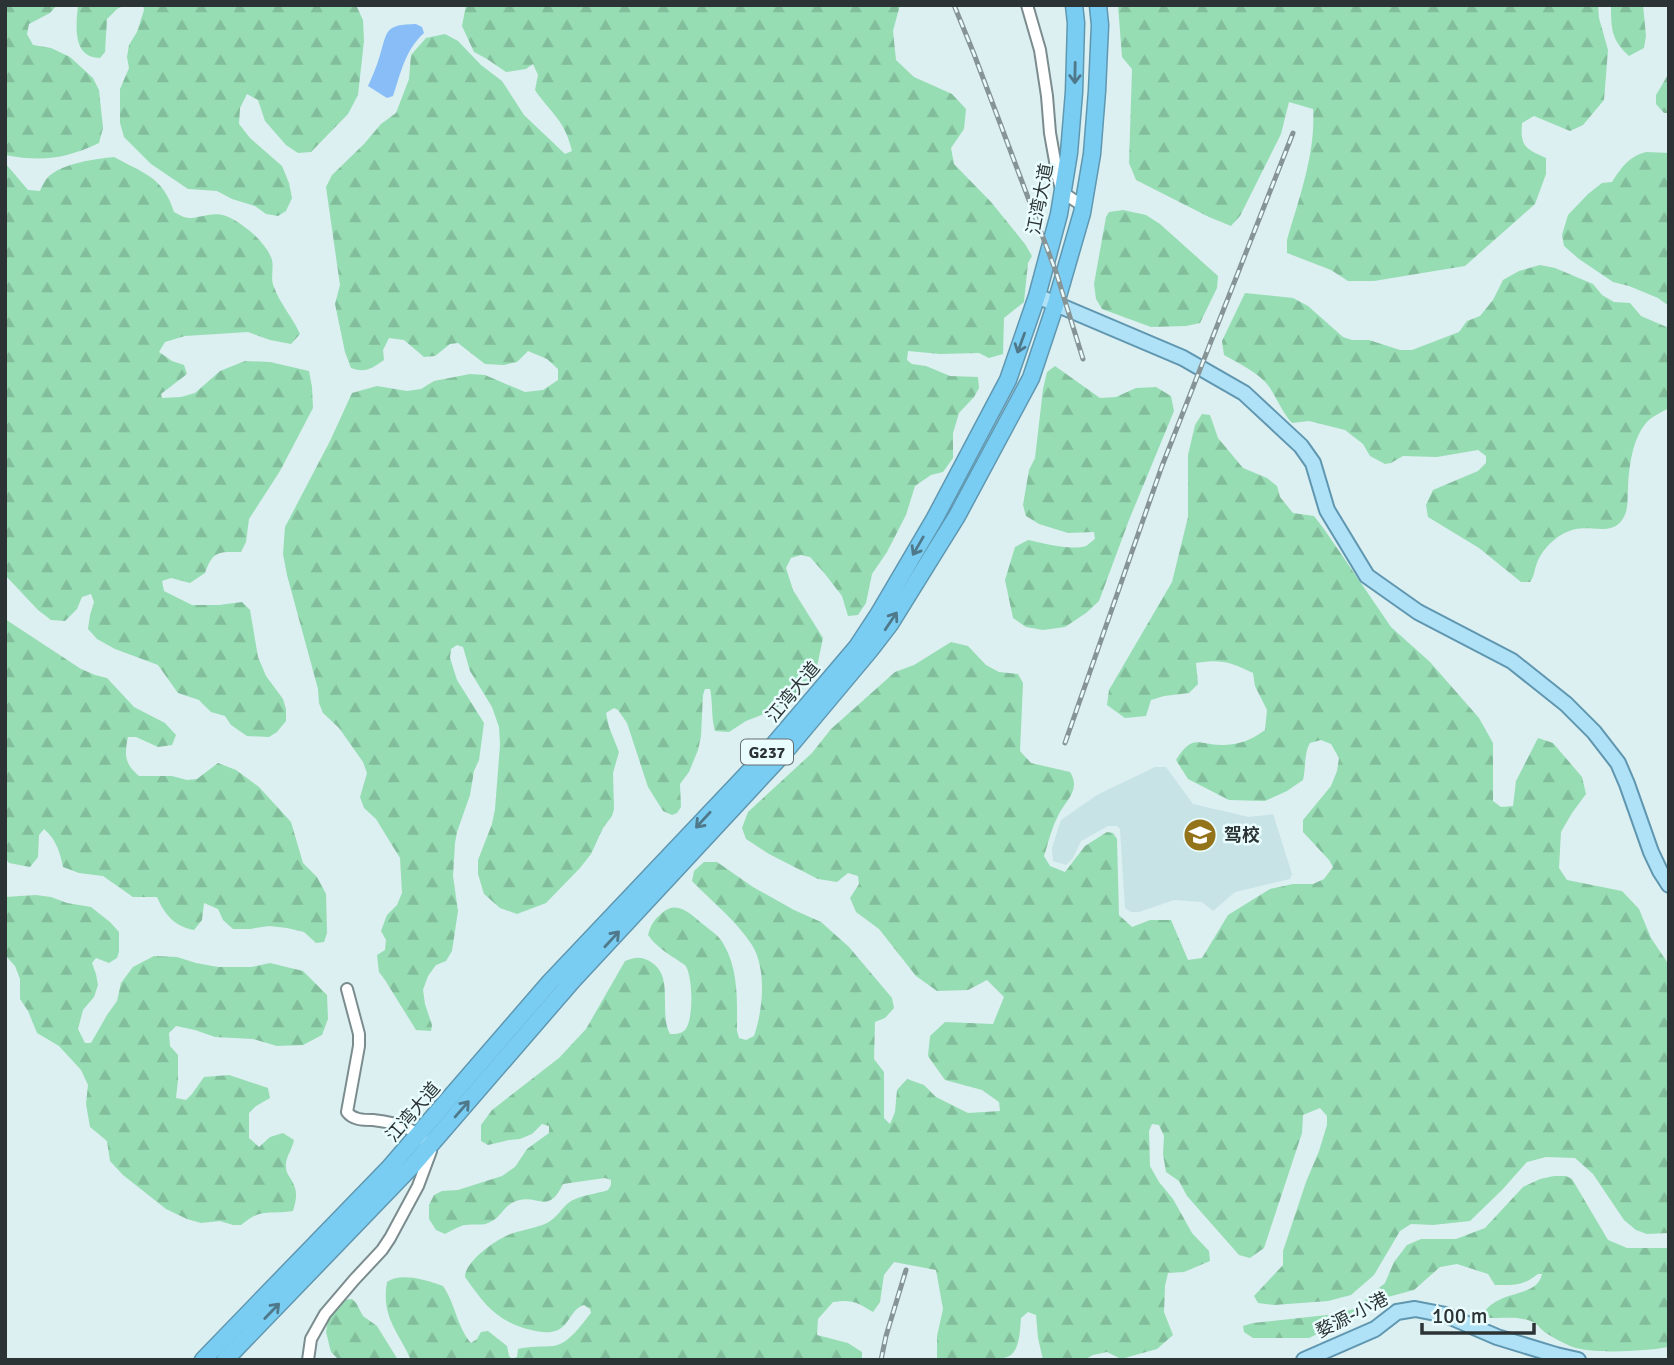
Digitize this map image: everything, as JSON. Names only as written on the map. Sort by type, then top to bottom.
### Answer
[{"type":"highway","name":"江湾大道","points":[[225,1360],[414,1165],[424,1140],[550,982],[766,754],[857,647],[934,517],[1008,380],[1037,296],[1059,214],[1069,153],[1074,92],[1074,5]]},
{"type":"highway","name":"江湾大道","points":[[203,1360],[390,1167],[424,1140],[573,981],[783,754],[890,624],[957,516],[1031,378],[1056,303],[1083,206],[1092,154],[1097,91],[1100,25],[1098,5]]},
{"type":"main road","points":[[1037,296],[1183,358],[1244,393],[1301,446],[1313,463],[1327,510],[1367,576],[1418,612],[1513,661],[1566,704],[1594,732],[1618,763],[1651,852],[1669,885]]},
{"type":"main road","name":"婺源-小港","points":[[1304,1360],[1375,1329],[1397,1312],[1415,1309],[1446,1315],[1497,1337],[1578,1360]]},
{"type":"street","points":[[1027,5],[1040,50],[1058,178],[1062,192],[1083,206]]},
{"type":"street","points":[[307,1360],[311,1339],[325,1314],[390,1238],[418,1186],[431,1150],[424,1140],[410,1129],[387,1122],[351,1117],[346,1112],[359,1046],[359,1034],[347,989]]},
{"type":"shaded area","name":"驾校","points":[[1155,767],[1166,767],[1193,804],[1249,817],[1273,814],[1292,874],[1290,879],[1235,892],[1213,911],[1202,902],[1174,900],[1139,912],[1131,912],[1125,908],[1120,829],[1117,826],[1108,826],[1081,841],[1073,858],[1066,865],[1053,861],[1052,848],[1061,820],[1097,795]]},
{"type":"green space","points":[[5,5],[57,5],[50,13],[29,24],[27,34],[33,45],[51,48],[70,57],[93,78],[99,90],[103,128],[99,143],[53,158],[5,155]]},
{"type":"green space","points":[[78,5],[125,5],[107,19],[105,52],[100,58],[91,57],[80,47],[77,31]]},
{"type":"green space","points":[[143,5],[356,5],[363,20],[364,41],[358,95],[348,114],[311,152],[298,153],[286,145],[265,121],[258,100],[247,94],[240,108],[239,124],[250,138],[282,166],[292,198],[286,211],[278,216],[266,214],[255,206],[217,191],[188,189],[151,164],[124,137],[120,123],[120,89],[129,68],[129,45],[137,32]]},
{"type":"green space","points":[[466,5],[900,5],[893,31],[896,60],[914,77],[952,94],[966,109],[964,129],[951,148],[954,164],[991,202],[1032,256],[1028,263],[1024,302],[1004,318],[1003,354],[989,358],[979,353],[908,351],[907,360],[912,364],[926,366],[950,376],[978,377],[979,388],[959,413],[953,433],[953,458],[943,472],[931,475],[915,486],[906,515],[872,574],[866,603],[858,615],[848,616],[842,596],[810,557],[801,555],[791,558],[786,568],[793,590],[823,638],[812,680],[772,711],[746,721],[729,732],[715,731],[710,689],[705,689],[698,750],[689,772],[680,784],[681,807],[672,815],[663,811],[648,787],[627,723],[614,708],[606,713],[619,752],[613,773],[612,816],[580,868],[546,903],[517,914],[500,908],[484,894],[478,874],[478,860],[495,809],[499,727],[492,707],[470,671],[463,647],[457,645],[451,649],[450,658],[457,680],[484,723],[479,760],[455,843],[453,876],[458,911],[452,951],[446,961],[436,965],[423,990],[432,1025],[431,1031],[416,1030],[379,972],[377,955],[385,950],[386,940],[381,931],[387,915],[397,905],[402,893],[400,858],[376,819],[364,808],[360,797],[367,773],[363,762],[339,728],[323,713],[319,703],[318,689],[283,554],[285,527],[352,393],[377,386],[407,391],[421,389],[434,381],[470,374],[485,375],[525,392],[543,390],[558,380],[558,369],[547,359],[528,351],[517,362],[504,365],[485,364],[458,343],[450,344],[435,356],[424,357],[404,340],[389,338],[383,350],[384,360],[365,370],[351,368],[345,352],[335,304],[340,285],[326,187],[332,175],[381,124],[396,113],[409,79],[411,55],[426,38],[445,34],[458,41],[481,65],[502,81],[524,115],[565,154],[572,151],[562,126],[535,90],[538,75],[533,64],[526,69],[506,72],[474,52],[462,26]]},
{"type":"green space","points":[[1118,5],[1598,5],[1608,50],[1604,100],[1583,125],[1570,131],[1534,116],[1522,123],[1525,146],[1546,158],[1546,174],[1535,204],[1465,266],[1374,281],[1348,281],[1331,270],[1287,253],[1287,240],[1309,159],[1313,109],[1289,102],[1281,134],[1240,216],[1231,226],[1136,180],[1129,163],[1132,69],[1122,57]]},
{"type":"green space","points":[[1611,5],[1643,5],[1646,36],[1644,48],[1629,56],[1619,45],[1612,27]]},
{"type":"green space","points":[[1669,73],[1669,113],[1664,113],[1656,104],[1656,95]]},
{"type":"green space","points":[[1646,152],[1669,153],[1669,306],[1658,298],[1613,282],[1564,246],[1562,235],[1568,215],[1588,194],[1602,183],[1612,182],[1622,167]]},
{"type":"green space","points":[[114,157],[152,178],[170,200],[174,212],[183,217],[221,215],[240,223],[254,234],[272,260],[274,287],[300,334],[291,344],[248,332],[185,336],[165,342],[159,352],[184,365],[187,374],[161,394],[162,398],[195,393],[220,371],[245,361],[270,362],[309,371],[313,408],[280,471],[249,519],[246,542],[241,552],[214,556],[205,573],[190,583],[171,578],[162,581],[164,591],[192,605],[242,602],[250,610],[258,657],[286,709],[286,721],[269,737],[247,736],[231,725],[225,716],[211,712],[199,700],[178,693],[158,665],[115,649],[97,639],[88,629],[94,602],[91,594],[82,597],[77,609],[65,621],[51,620],[5,575],[5,163],[28,190],[40,191],[49,176],[63,168],[89,160]]},
{"type":"green space","points":[[1123,210],[1146,215],[1160,224],[1218,276],[1217,288],[1200,323],[1151,327],[1102,309],[1096,299],[1094,284],[1106,217],[1109,212]]},
{"type":"green space","points":[[1540,265],[1555,268],[1593,284],[1602,295],[1614,302],[1630,303],[1641,316],[1669,328],[1669,408],[1648,421],[1637,437],[1630,463],[1627,509],[1622,520],[1613,527],[1576,529],[1558,537],[1540,557],[1530,582],[1521,582],[1479,548],[1428,517],[1426,505],[1433,490],[1478,471],[1486,463],[1486,456],[1478,450],[1437,457],[1403,456],[1385,464],[1370,456],[1363,444],[1345,430],[1309,421],[1292,423],[1263,380],[1224,355],[1222,341],[1245,293],[1293,298],[1308,306],[1343,337],[1369,340],[1400,350],[1412,350],[1459,332],[1467,321],[1480,316],[1493,300],[1503,280],[1519,271]]},
{"type":"green space","points":[[1055,366],[1100,398],[1116,397],[1136,388],[1156,387],[1171,396],[1174,411],[1099,601],[1065,627],[1043,630],[1026,627],[1013,618],[1005,580],[1015,547],[1028,540],[1072,548],[1086,546],[1095,539],[1094,532],[1068,533],[1039,524],[1026,516],[1023,505],[1029,470],[1035,458],[1043,389],[1047,372]]},
{"type":"green space","points":[[1202,414],[1210,415],[1218,438],[1243,468],[1267,478],[1277,486],[1280,497],[1293,513],[1314,516],[1391,627],[1430,662],[1479,718],[1493,743],[1493,801],[1501,807],[1513,806],[1516,781],[1538,738],[1553,743],[1582,777],[1586,794],[1561,832],[1559,868],[1567,880],[1622,891],[1639,909],[1651,938],[1669,965],[1669,1233],[1647,1234],[1636,1230],[1624,1220],[1593,1174],[1575,1158],[1546,1157],[1527,1162],[1470,1221],[1433,1225],[1411,1224],[1400,1231],[1374,1275],[1351,1295],[1328,1301],[1274,1305],[1258,1303],[1254,1296],[1283,1265],[1283,1251],[1319,1151],[1327,1116],[1320,1108],[1303,1115],[1302,1133],[1264,1248],[1250,1258],[1239,1255],[1187,1196],[1179,1181],[1166,1172],[1164,1136],[1159,1125],[1152,1124],[1149,1131],[1150,1166],[1192,1233],[1209,1251],[1210,1261],[1184,1272],[1168,1273],[1164,1312],[1173,1335],[1157,1349],[1121,1359],[1107,1352],[1084,1360],[1043,1360],[1036,1315],[1028,1312],[1021,1318],[1018,1343],[1014,1352],[1006,1358],[937,1360],[937,1336],[943,1309],[936,1270],[894,1262],[884,1275],[880,1302],[873,1312],[854,1302],[840,1301],[833,1302],[818,1319],[817,1335],[848,1343],[862,1352],[862,1360],[411,1360],[386,1305],[387,1282],[393,1279],[414,1278],[443,1286],[462,1330],[471,1343],[481,1332],[488,1331],[507,1346],[512,1359],[517,1357],[518,1349],[553,1346],[564,1342],[591,1313],[584,1305],[576,1309],[558,1330],[531,1330],[509,1322],[492,1311],[465,1277],[475,1259],[494,1243],[511,1234],[547,1223],[571,1201],[608,1190],[611,1180],[605,1178],[563,1184],[557,1194],[546,1202],[520,1200],[509,1205],[489,1223],[469,1224],[445,1234],[436,1230],[429,1219],[429,1205],[434,1195],[442,1191],[458,1190],[502,1176],[515,1167],[527,1149],[549,1133],[549,1126],[542,1124],[532,1134],[520,1139],[488,1145],[481,1141],[481,1125],[492,1110],[559,1058],[586,1029],[625,961],[641,958],[658,968],[664,986],[665,1016],[670,1034],[685,1030],[691,1008],[688,970],[648,935],[653,922],[662,913],[673,908],[684,910],[720,939],[729,955],[735,976],[739,1038],[746,1040],[754,1036],[760,1014],[762,990],[757,955],[739,927],[692,881],[694,871],[704,862],[717,862],[753,887],[821,922],[849,947],[892,998],[894,1008],[885,1018],[875,1022],[874,1059],[884,1072],[884,1118],[890,1124],[895,1112],[897,1090],[907,1079],[924,1085],[936,1097],[968,1113],[1000,1111],[999,1102],[982,1090],[945,1080],[928,1056],[930,1036],[945,1022],[993,1024],[1004,997],[987,980],[968,990],[937,991],[916,976],[879,929],[856,912],[850,898],[859,884],[858,876],[848,873],[837,882],[818,879],[746,839],[742,828],[748,812],[812,753],[831,729],[895,672],[914,665],[951,642],[968,646],[986,665],[999,672],[1018,674],[1023,683],[1020,751],[1031,763],[1070,772],[1074,785],[1071,796],[1055,823],[1044,856],[1050,866],[1065,872],[1085,846],[1107,832],[1113,833],[1117,839],[1119,915],[1132,927],[1150,920],[1171,920],[1188,960],[1202,958],[1228,915],[1270,889],[1293,884],[1313,884],[1324,879],[1333,867],[1303,832],[1303,820],[1331,786],[1337,771],[1339,758],[1331,744],[1321,740],[1310,743],[1303,780],[1265,801],[1229,800],[1188,779],[1176,760],[1192,743],[1236,744],[1265,730],[1267,710],[1255,686],[1253,673],[1226,662],[1196,663],[1198,684],[1189,693],[1151,700],[1146,716],[1125,718],[1107,705],[1109,690],[1172,582],[1188,517],[1188,455],[1195,425]]},
{"type":"green space","points":[[5,619],[81,669],[107,678],[134,707],[165,723],[176,735],[172,745],[158,747],[136,737],[128,737],[127,759],[139,776],[197,779],[218,763],[236,770],[259,787],[291,822],[303,863],[317,877],[326,894],[327,933],[324,942],[316,943],[304,932],[287,928],[269,926],[233,929],[223,920],[218,909],[204,903],[202,920],[194,930],[181,926],[171,919],[157,897],[133,897],[103,876],[79,873],[63,867],[57,846],[44,829],[39,835],[38,857],[30,867],[9,863],[5,858]]},
{"type":"green space","points":[[36,895],[91,907],[119,932],[117,958],[109,963],[96,958],[92,963],[98,985],[94,997],[83,1010],[78,1029],[85,1043],[91,1043],[117,1001],[121,983],[133,967],[154,956],[177,957],[218,967],[252,967],[270,963],[303,971],[327,995],[328,1019],[322,1035],[303,1045],[277,1046],[253,1039],[215,1037],[176,1026],[169,1033],[170,1046],[178,1055],[176,1098],[186,1100],[204,1077],[229,1075],[268,1088],[270,1098],[249,1113],[249,1138],[259,1147],[270,1137],[283,1133],[294,1140],[286,1164],[296,1190],[293,1211],[261,1214],[241,1225],[220,1221],[201,1223],[166,1209],[123,1175],[110,1161],[107,1141],[90,1127],[86,1104],[88,1085],[81,1070],[59,1046],[37,1033],[20,999],[20,979],[15,966],[5,955],[5,897]]},
{"type":"green space","points":[[1554,1176],[1572,1179],[1608,1240],[1627,1248],[1669,1248],[1669,1347],[1592,1351],[1570,1346],[1528,1320],[1490,1318],[1485,1311],[1490,1306],[1536,1285],[1542,1274],[1518,1284],[1495,1285],[1488,1274],[1457,1264],[1440,1267],[1414,1290],[1384,1298],[1354,1315],[1327,1323],[1319,1333],[1309,1338],[1253,1338],[1244,1332],[1243,1326],[1253,1323],[1336,1314],[1354,1309],[1385,1283],[1394,1262],[1407,1245],[1421,1239],[1456,1239],[1485,1228],[1523,1187]]},
{"type":"green space","points":[[352,1299],[363,1316],[377,1326],[398,1360],[339,1360],[331,1352],[326,1332],[328,1320],[343,1300]]},
{"type":"water","points":[[416,24],[422,27],[424,33],[408,54],[393,96],[387,98],[368,86],[385,39],[393,27]]},
{"type":"railway","points":[[954,5],[1056,272],[1083,359]]},
{"type":"railway","points":[[1065,743],[1162,466],[1293,133]]},
{"type":"railway","points":[[881,1360],[906,1270]]},
{"type":"place","name":"驾校","points":[[1200,835]]}]
